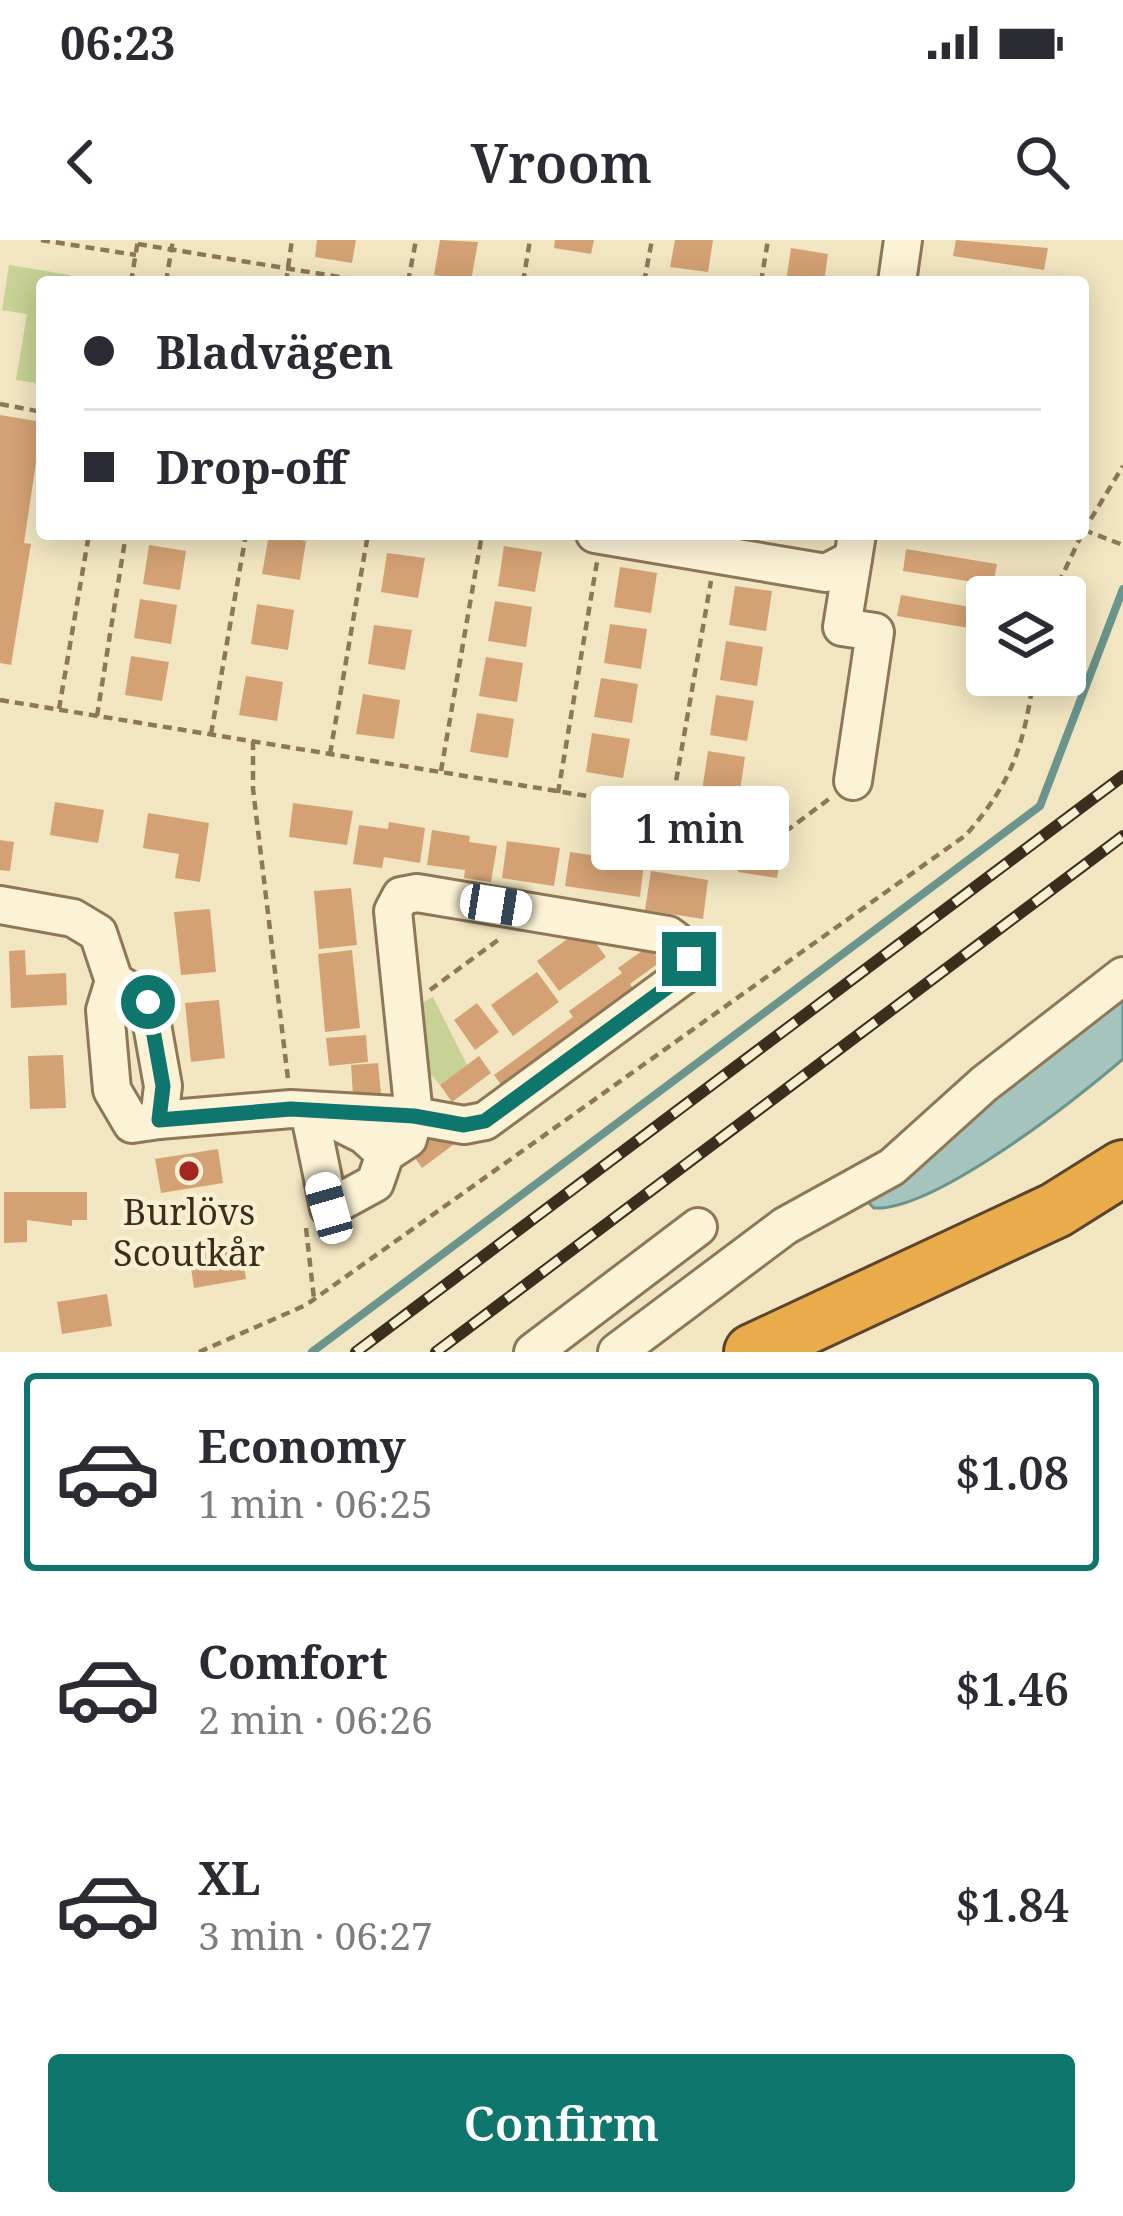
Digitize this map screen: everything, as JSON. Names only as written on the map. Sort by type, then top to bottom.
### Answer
[{"type":"highway","points":[[752,1352],[1055,1210],[1123,1168]]},
{"type":"street","points":[[898,276],[903,240]]},
{"type":"street","points":[[633,540],[826,573],[855,546]]},
{"type":"street","points":[[853,781],[875,632],[842,627],[855,546]]},
{"type":"street","points":[[0,905],[73,917],[98,933],[114,981],[105,1010],[112,1090],[132,1124],[291,1109],[414,1116],[464,1125],[485,1121],[684,975],[689,959],[683,945],[668,935],[536,911],[417,893],[401,896],[393,911],[414,1116],[409,1139],[385,1154]]},
{"type":"street","points":[[617,1352],[785,1226],[892,1167],[984,1084],[1123,976]]},
{"type":"street","points":[[114,981],[148,1002],[163,1086],[159,1120]]},
{"type":"street","points":[[532,1352],[698,1227]]},
{"type":"path","points":[[41,240],[136,255]]},
{"type":"path","points":[[167,276],[173,240]]},
{"type":"path","points":[[287,276],[292,240]]},
{"type":"path","points":[[409,276],[416,240]]},
{"type":"path","points":[[524,276],[530,240]]},
{"type":"path","points":[[645,276],[652,240]]},
{"type":"path","points":[[762,276],[768,240]]},
{"type":"path","points":[[132,276],[138,242],[335,276]]},
{"type":"path","points":[[0,404],[36,411]]},
{"type":"path","points":[[1089,522],[1123,466]]},
{"type":"path","points":[[1089,534],[1123,545]]},
{"type":"path","points":[[59,710],[88,540]]},
{"type":"path","points":[[97,716],[125,540]]},
{"type":"path","points":[[211,734],[245,540]]},
{"type":"path","points":[[330,754],[367,540]]},
{"type":"path","points":[[441,773],[481,540]]},
{"type":"path","points":[[558,793],[597,540]]},
{"type":"path","points":[[1062,576],[1079,540]]},
{"type":"path","points":[[671,810],[716,554]]},
{"type":"path","points":[[199,1352],[314,1299],[966,835],[990,807],[1021,752],[1030,696]]},
{"type":"path","points":[[0,700],[789,829],[853,781]]},
{"type":"path","points":[[253,741],[253,789],[291,1109]]},
{"type":"path","points":[[404,1010],[536,911]]},
{"type":"path","points":[[306,1228],[314,1299]]},
{"type":"green space","points":[[9,265],[70,275],[36,276],[36,383],[16,380],[27,314],[2,310]]},
{"type":"green space","points":[[433,997],[467,1065],[440,1085],[426,1069],[414,1007]]},
{"type":"water","points":[[1123,983],[1123,1059],[1102,1077],[1003,1150],[931,1192],[874,1208],[862,1196]]},
{"type":"building","points":[[317,240],[356,240],[352,263],[315,257]]},
{"type":"building","points":[[440,240],[478,242],[472,276],[434,275]]},
{"type":"building","points":[[555,240],[594,240],[591,254],[554,248]]},
{"type":"building","points":[[675,240],[713,240],[708,272],[670,267]]},
{"type":"building","points":[[956,240],[1048,248],[1044,270],[953,256]]},
{"type":"building","points":[[791,248],[828,254],[825,276],[787,276]]},
{"type":"building","points":[[0,415],[36,421],[36,462],[24,543],[31,544],[11,665],[0,663]]},
{"type":"building","points":[[268,540],[306,541],[300,580],[262,574]]},
{"type":"building","points":[[149,545],[186,551],[180,590],[143,584]]},
{"type":"building","points":[[504,546],[542,552],[535,592],[498,586]]},
{"type":"building","points":[[906,549],[997,564],[995,576],[966,576],[966,581],[903,571]]},
{"type":"building","points":[[387,553],[425,558],[418,598],[381,592]]},
{"type":"building","points":[[620,567],[657,573],[651,613],[614,607]]},
{"type":"building","points":[[735,586],[772,591],[766,631],[729,625]]},
{"type":"building","points":[[901,595],[966,606],[966,628],[897,616]]},
{"type":"building","points":[[140,599],[177,605],[171,644],[134,638]]},
{"type":"building","points":[[495,601],[532,607],[526,647],[488,641]]},
{"type":"building","points":[[257,604],[294,610],[288,650],[251,644]]},
{"type":"building","points":[[610,624],[647,629],[641,669],[604,663]]},
{"type":"building","points":[[374,625],[412,630],[405,670],[368,664]]},
{"type":"building","points":[[726,641],[763,647],[757,686],[720,680]]},
{"type":"building","points":[[131,656],[169,662],[162,701],[125,695]]},
{"type":"building","points":[[486,657],[523,663],[517,702],[479,696]]},
{"type":"building","points":[[246,676],[283,682],[277,721],[239,715]]},
{"type":"building","points":[[601,678],[638,684],[632,723],[594,717]]},
{"type":"building","points":[[363,694],[400,700],[394,739],[356,734]]},
{"type":"building","points":[[716,695],[754,701],[747,741],[710,735]]},
{"type":"building","points":[[477,713],[514,719],[508,758],[470,752]]},
{"type":"building","points":[[592,733],[630,739],[623,778],[586,772]]},
{"type":"building","points":[[708,751],[745,757],[739,797],[702,791]]},
{"type":"building","points":[[55,802],[104,810],[98,843],[50,835]]},
{"type":"building","points":[[293,803],[353,811],[347,845],[289,837]]},
{"type":"building","points":[[148,813],[209,823],[200,882],[175,878],[179,854],[143,848]]},
{"type":"building","points":[[389,822],[425,828],[420,863],[384,857],[382,868],[353,864],[359,825],[388,829]]},
{"type":"building","points":[[432,830],[497,846],[491,882],[464,878],[465,870],[427,865]]},
{"type":"building","points":[[0,840],[14,842],[10,871],[0,870]]},
{"type":"building","points":[[507,841],[560,848],[554,886],[502,878]]},
{"type":"building","points":[[742,848],[781,855],[777,878],[738,872]]},
{"type":"building","points":[[570,852],[644,863],[640,897],[565,886]]},
{"type":"building","points":[[651,871],[708,880],[703,919],[645,910]]},
{"type":"building","points":[[351,888],[357,945],[319,949],[314,891]]},
{"type":"building","points":[[210,909],[216,972],[181,975],[174,912]]},
{"type":"building","points":[[584,927],[606,957],[559,991],[537,961]]},
{"type":"building","points":[[649,946],[660,962],[630,984],[635,992],[508,1094],[494,1075],[573,1017],[569,1011],[622,973],[618,968]]},
{"type":"building","points":[[25,950],[26,975],[66,973],[67,1005],[11,1008],[9,951]]},
{"type":"building","points":[[352,950],[360,1028],[325,1032],[318,954]]},
{"type":"building","points":[[537,972],[559,1002],[513,1036],[491,1005]]},
{"type":"building","points":[[219,1000],[225,1058],[191,1062],[185,1003]]},
{"type":"building","points":[[477,1003],[499,1032],[475,1050],[454,1020]]},
{"type":"building","points":[[366,1035],[368,1062],[329,1066],[326,1038]]},
{"type":"building","points":[[63,1055],[66,1108],[30,1109],[28,1056]]},
{"type":"building","points":[[479,1056],[491,1073],[452,1102],[440,1085]]},
{"type":"building","points":[[378,1063],[381,1093],[353,1095],[351,1065]]},
{"type":"building","points":[[444,1126],[457,1142],[422,1168],[410,1151]]},
{"type":"building","name":"Burlövs Scoutkår","points":[[218,1149],[223,1183],[161,1193],[155,1159]]},
{"type":"building","points":[[4,1192],[87,1192],[87,1220],[72,1220],[72,1226],[27,1220],[27,1242],[4,1243]]},
{"type":"building","points":[[241,1246],[246,1279],[194,1288],[189,1254]]},
{"type":"building","points":[[107,1294],[112,1326],[62,1334],[57,1302]]},
{"type":"waterway","points":[[312,1352],[1040,806],[1123,589]]},
{"type":"railway","points":[[356,1352],[1123,776]]},
{"type":"railway","points":[[436,1352],[1123,836]]},
{"type":"place","name":"Burlövs Scoutkår","points":[[189,1171]]},
{"type":"route","points":[[148,1002],[163,1086],[159,1120],[291,1109],[414,1116],[464,1125],[485,1121],[684,975],[689,959]]}]
